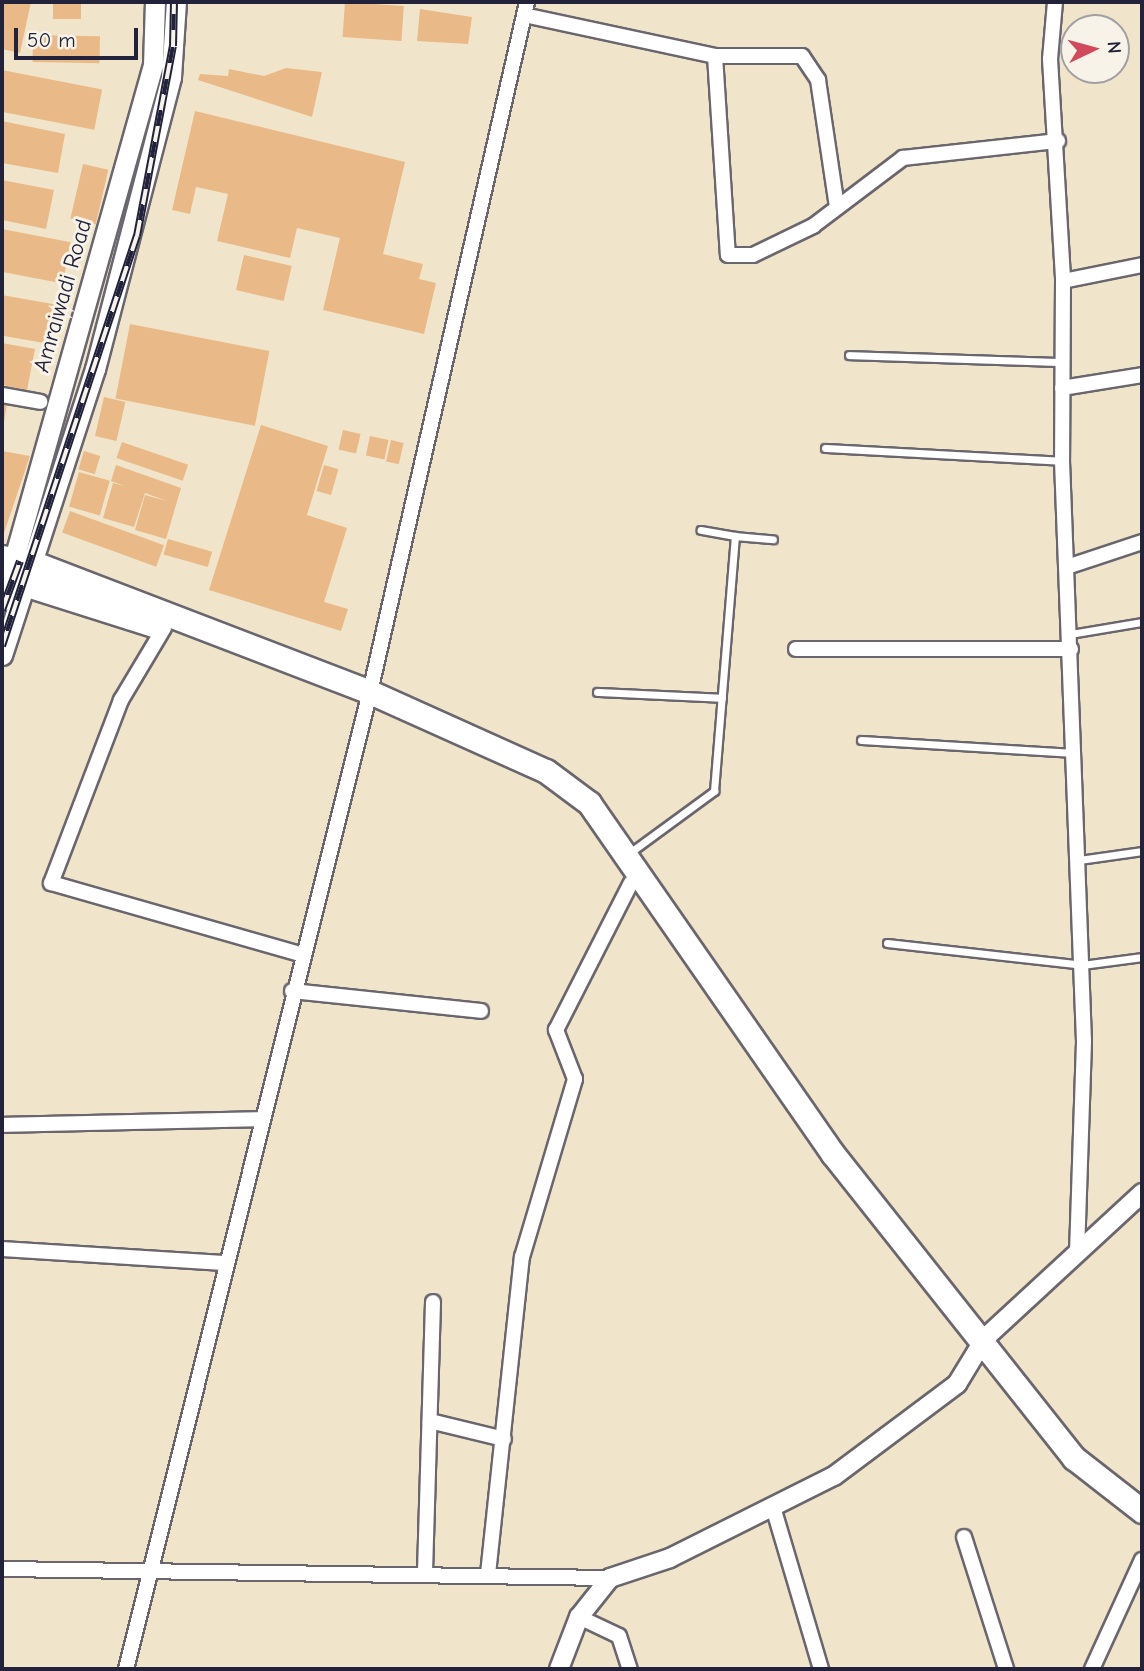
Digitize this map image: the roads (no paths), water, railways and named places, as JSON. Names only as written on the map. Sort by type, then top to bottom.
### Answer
[{"type":"main road","name":"Amraiwadi Road","points":[[2,601],[15,569],[153,65],[155,2]]},
{"type":"main road","points":[[2,655],[15,569],[95,369],[171,77],[176,2]]},
{"type":"main road","points":[[15,569],[164,628],[368,698],[539,782],[579,813],[631,883],[767,1090],[1074,1458],[1142,1511]]},
{"type":"main road","points":[[15,569],[368,698],[546,771],[589,803],[627,855],[778,1083],[982,1345],[1064,1468],[1105,1505],[1142,1527]]},
{"type":"street","points":[[1055,2],[1050,59],[1058,141],[1063,281],[1062,461],[1076,753],[1082,965],[1076,1252]]},
{"type":"street","points":[[125,1669],[260,1118],[368,698],[525,8],[715,56],[802,56],[818,80],[837,207]]},
{"type":"street","points":[[715,56],[728,254],[753,255],[837,207],[903,159],[1058,141]]},
{"type":"street","points":[[1063,281],[1142,265]]},
{"type":"street","points":[[1062,388],[1142,375]]},
{"type":"street","points":[[2,395],[40,402]]},
{"type":"street","points":[[1067,567],[1142,542]]},
{"type":"street","points":[[164,628],[121,700],[51,883],[302,954]]},
{"type":"street","points":[[796,649],[1071,649]]},
{"type":"street","points":[[488,1574],[522,1257],[575,1079],[556,1030],[631,883]]},
{"type":"street","points":[[292,991],[481,1011]]},
{"type":"street","points":[[2,1125],[260,1118]]},
{"type":"street","points":[[2,1569],[147,1574],[425,1572],[610,1578],[670,1558],[774,1507],[855,1461],[957,1384],[982,1345],[1076,1252],[1142,1193]]},
{"type":"street","points":[[2,1249],[225,1263]]},
{"type":"street","points":[[425,1572],[433,1301]]},
{"type":"street","points":[[429,1421],[504,1439]]},
{"type":"street","points":[[774,1507],[821,1669]]},
{"type":"street","points":[[964,1537],[1006,1669]]},
{"type":"street","points":[[1092,1669],[1142,1560]]},
{"type":"street","points":[[559,1669],[579,1617],[610,1578]]},
{"type":"street","points":[[579,1617],[619,1636],[630,1669]]},
{"type":"lane","points":[[849,355],[1063,362]]},
{"type":"lane","points":[[825,448],[1062,461]]},
{"type":"lane","points":[[701,530],[773,539]]},
{"type":"lane","points":[[627,855],[714,791],[735,536]]},
{"type":"lane","points":[[1070,634],[1142,622]]},
{"type":"lane","points":[[597,692],[722,698]]},
{"type":"lane","points":[[861,740],[1076,753]]},
{"type":"lane","points":[[1079,860],[1142,851]]},
{"type":"lane","points":[[887,943],[1082,965],[1142,957]]},
{"type":"railway","points":[[2,646],[137,236],[173,46],[174,2]]},
{"type":"railway","points":[[2,610],[20,561]]}]
